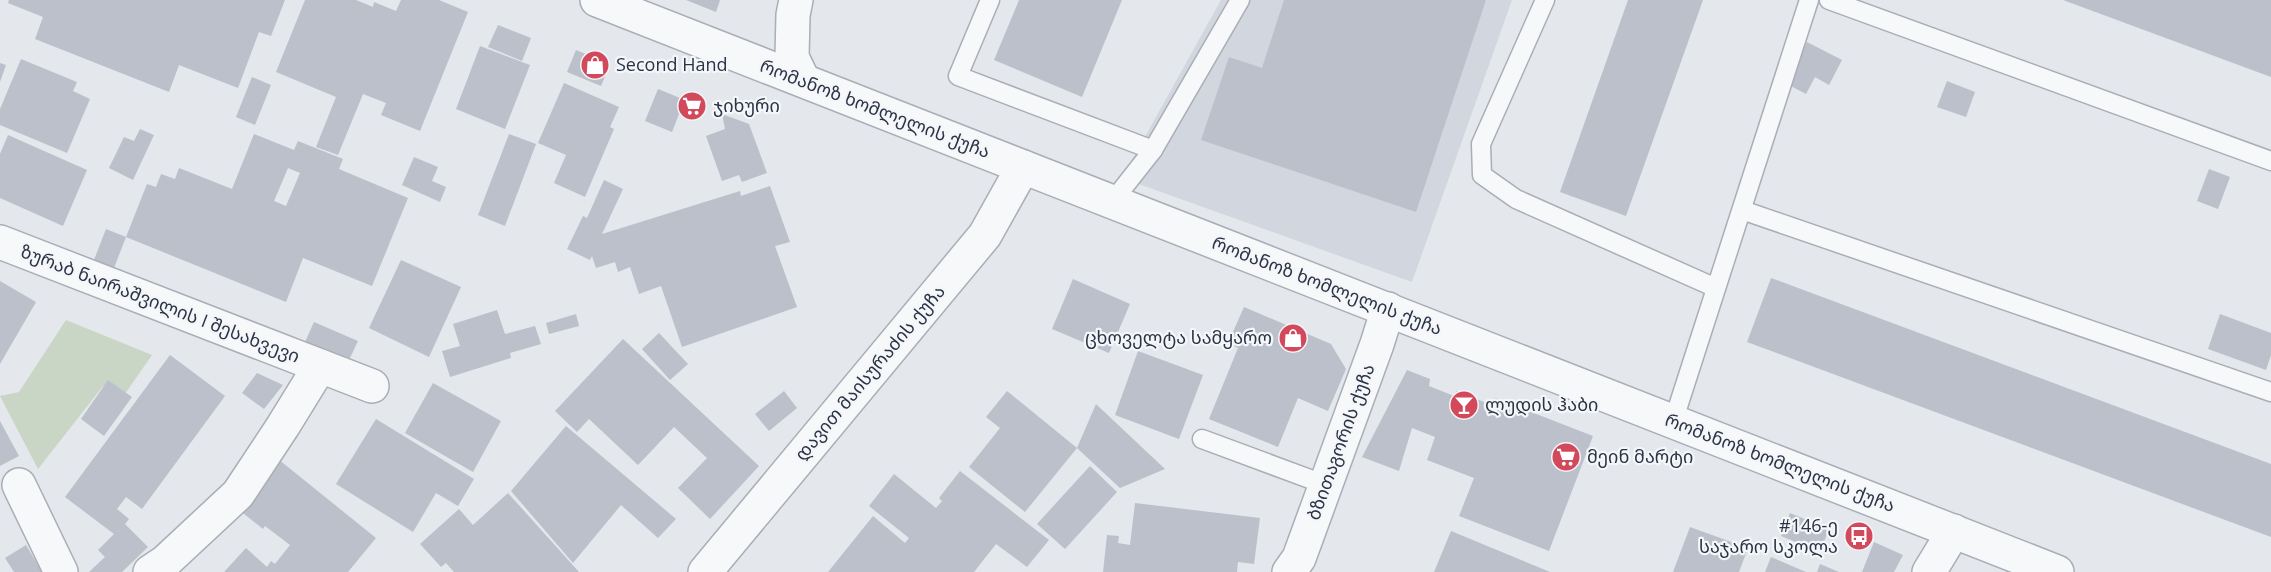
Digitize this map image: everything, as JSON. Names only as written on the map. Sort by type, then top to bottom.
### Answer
[{"type":"street","name":"რომანოზ ხომლელის ქუჩა","points":[[597,0],[2057,572]]},
{"type":"street","points":[[796,0],[793,15],[792,57],[803,80]]},
{"type":"street","name":"დავით მაისურაძის ქუჩა","points":[[705,572],[985,235],[1023,167]]},
{"type":"street","name":"ზურაბ ნაირაშვილის I შესახვევი","points":[[0,242],[372,386]]},
{"type":"street","name":"ბზითაგორის ქუჩა","points":[[1289,572],[1299,558],[1388,309]]},
{"type":"street","name":"ზურაბ ნაირაშვილის I შესახვევი","points":[[150,572],[165,562],[238,494],[320,366]]},
{"type":"street","points":[[19,485],[61,572]]},
{"type":"street","points":[[1929,572],[1954,531]]},
{"type":"lane","points":[[990,0],[958,76],[1153,150]]},
{"type":"lane","points":[[1112,202],[1153,150],[1240,0]]},
{"type":"lane","points":[[1545,0],[1481,144],[1482,175],[1516,199],[1716,288]]},
{"type":"lane","points":[[1673,422],[1809,0]]},
{"type":"lane","points":[[1829,0],[2271,161]]},
{"type":"lane","points":[[1742,210],[2271,392]]},
{"type":"lane","points":[[1202,439],[1326,485]]},
{"type":"shaded area","points":[[1221,0],[1512,0],[1412,282],[1122,178]]},
{"type":"green space","points":[[66,320],[152,355],[120,401],[103,386],[38,469],[0,396],[19,392]]},
{"type":"building","points":[[9,0],[285,0],[271,36],[259,32],[238,88],[179,65],[169,92],[35,39],[43,17],[8,3]]},
{"type":"building","points":[[305,0],[356,0],[373,7],[374,2],[396,11],[401,0],[439,0],[468,12],[420,131],[381,115],[386,103],[363,94],[338,155],[316,147],[336,97],[276,72]]},
{"type":"building","points":[[686,0],[720,0],[716,12]]},
{"type":"building","points":[[1019,0],[1122,0],[1082,97],[994,60]]},
{"type":"building","points":[[1284,0],[1486,0],[1416,212],[1201,140],[1229,57],[1262,68]]},
{"type":"building","points":[[1628,0],[1703,0],[1626,216],[1560,192]]},
{"type":"building","points":[[2063,0],[2271,0],[2271,77]]},
{"type":"building","points":[[498,25],[531,38],[522,61],[488,47]]},
{"type":"building","points":[[1807,42],[1842,60],[1829,85],[1815,77],[1806,94],[1785,83]]},
{"type":"building","points":[[480,46],[530,65],[505,129],[456,109]]},
{"type":"building","points":[[576,50],[610,64],[601,86],[567,72]]},
{"type":"building","points":[[21,59],[77,82],[73,91],[90,99],[67,153],[0,125],[0,109]]},
{"type":"building","points":[[0,63],[6,65],[0,82]]},
{"type":"building","points":[[252,77],[271,85],[255,125],[236,117]]},
{"type":"building","points":[[1947,81],[1975,92],[1966,117],[1937,107]]},
{"type":"building","points":[[564,83],[619,107],[610,127],[614,129],[585,197],[554,183],[566,155],[538,143]]},
{"type":"building","points":[[658,89],[697,105],[691,119],[679,114],[672,132],[645,121]]},
{"type":"building","points":[[722,114],[749,124],[767,173],[742,182],[739,175],[722,181],[706,136],[725,129]]},
{"type":"building","points":[[140,129],[154,135],[133,180],[109,168],[124,137],[134,141]]},
{"type":"building","points":[[254,134],[294,150],[298,141],[343,159],[339,169],[408,198],[372,286],[303,258],[286,302],[126,237],[147,184],[156,187],[161,174],[175,179],[179,168],[232,189]],"holes":[[[288,168],[300,173],[286,206],[274,201]]]},
{"type":"building","points":[[509,134],[536,144],[505,226],[478,215]]},
{"type":"building","points":[[8,135],[87,170],[63,226],[0,198],[0,154]]},
{"type":"building","points":[[414,157],[438,167],[432,181],[446,187],[440,202],[402,185]]},
{"type":"building","points":[[2209,169],[2230,177],[2218,209],[2197,201]]},
{"type":"building","points":[[604,180],[623,189],[602,234],[740,191],[741,196],[770,186],[790,242],[775,246],[797,307],[682,347],[661,286],[639,294],[630,267],[618,272],[615,262],[596,268],[592,256],[590,260],[567,249],[583,216],[587,218]]},
{"type":"building","points":[[106,229],[126,237],[114,268],[94,260]]},
{"type":"building","points":[[401,260],[461,287],[429,357],[369,328]]},
{"type":"building","points":[[1771,278],[2271,464],[2271,537],[1747,342]]},
{"type":"building","points":[[1073,279],[1130,304],[1109,353],[1052,329]]},
{"type":"building","points":[[0,281],[36,302],[0,364]]},
{"type":"building","points":[[1244,307],[1331,344],[1346,369],[1328,411],[1298,398],[1278,447],[1209,419],[1238,348],[1228,343]]},
{"type":"building","points":[[497,310],[505,334],[535,326],[541,344],[510,353],[511,358],[450,377],[442,351],[460,346],[453,324]]},
{"type":"building","points":[[576,314],[579,326],[549,334],[546,323]]},
{"type":"building","points":[[2220,314],[2271,333],[2271,355],[2266,370],[2208,349]]},
{"type":"building","points":[[314,322],[358,341],[349,360],[305,342]]},
{"type":"building","points":[[659,333],[688,364],[670,380],[642,349]]},
{"type":"building","points":[[623,339],[759,466],[710,519],[678,488],[707,458],[674,427],[638,465],[589,419],[577,432],[555,411]]},
{"type":"building","points":[[1138,351],[1203,375],[1179,439],[1115,415]]},
{"type":"building","points":[[170,355],[225,396],[142,509],[126,497],[117,509],[129,519],[125,524],[148,547],[122,572],[89,572],[105,557],[98,550],[114,534],[65,497]]},
{"type":"building","points":[[1407,370],[1430,379],[1429,386],[1454,396],[1456,391],[1492,405],[1495,398],[1593,436],[1549,551],[1459,516],[1474,478],[1427,460],[1435,437],[1412,428],[1399,471],[1362,457]]},
{"type":"building","points":[[257,373],[283,385],[264,409],[242,393]]},
{"type":"building","points":[[108,380],[132,397],[104,436],[81,419]]},
{"type":"building","points":[[433,383],[501,421],[473,472],[405,433]]},
{"type":"building","points":[[784,391],[797,408],[769,431],[755,414]]},
{"type":"building","points":[[1007,391],[1077,448],[1025,512],[969,467],[1000,428],[986,417]]},
{"type":"building","points":[[1096,404],[1165,469],[1120,488],[1077,448]]},
{"type":"building","points":[[376,419],[474,479],[458,506],[436,493],[413,532],[336,484]]},
{"type":"building","points":[[0,421],[19,456],[0,466]]},
{"type":"building","points":[[566,426],[676,519],[658,538],[621,505],[573,563],[511,491]]},
{"type":"building","points":[[278,459],[376,538],[348,572],[224,572],[246,548],[267,567],[271,561],[275,564],[290,545],[265,526],[263,529],[238,509]]},
{"type":"building","points":[[1090,466],[1117,492],[1065,549],[1037,524]]},
{"type":"building","points":[[960,471],[1049,540],[1027,567],[996,544],[974,572],[828,572],[873,516],[905,543],[909,538],[869,506],[894,474],[936,508],[942,501],[939,498]]},
{"type":"building","points":[[508,493],[579,572],[454,572],[446,563],[441,567],[420,544],[459,509],[473,525]]},
{"type":"building","points":[[1135,503],[1260,518],[1254,564],[1238,562],[1237,572],[1103,572],[1107,535],[1119,536],[1118,543],[1130,545]]},
{"type":"building","points":[[1790,513],[1829,529],[1820,552],[1781,536]]},
{"type":"building","points":[[1690,527],[1748,548],[1739,572],[1673,572]]},
{"type":"building","points":[[1451,531],[1550,572],[1434,572]]},
{"type":"building","points":[[1874,542],[1903,555],[1894,572],[1862,572]]},
{"type":"building","points":[[26,545],[42,572],[14,572],[5,558]]},
{"type":"building","points":[[1771,557],[1806,572],[1765,572]]},
{"type":"building","points":[[1820,564],[1839,572],[1817,572]]},
{"type":"place","name":"Second Hand","points":[[595,65]]},
{"type":"place","name":"ჯიხური","points":[[692,106]]},
{"type":"place","name":"ცხოველტა სამყარო","points":[[1293,338]]},
{"type":"place","name":"ლუდის ჰაბი","points":[[1464,405]]},
{"type":"place","name":"მეინ მარტი","points":[[1566,457]]},
{"type":"place","name":"#146-ე საჯარო სკოლა","points":[[1859,536]]}]
